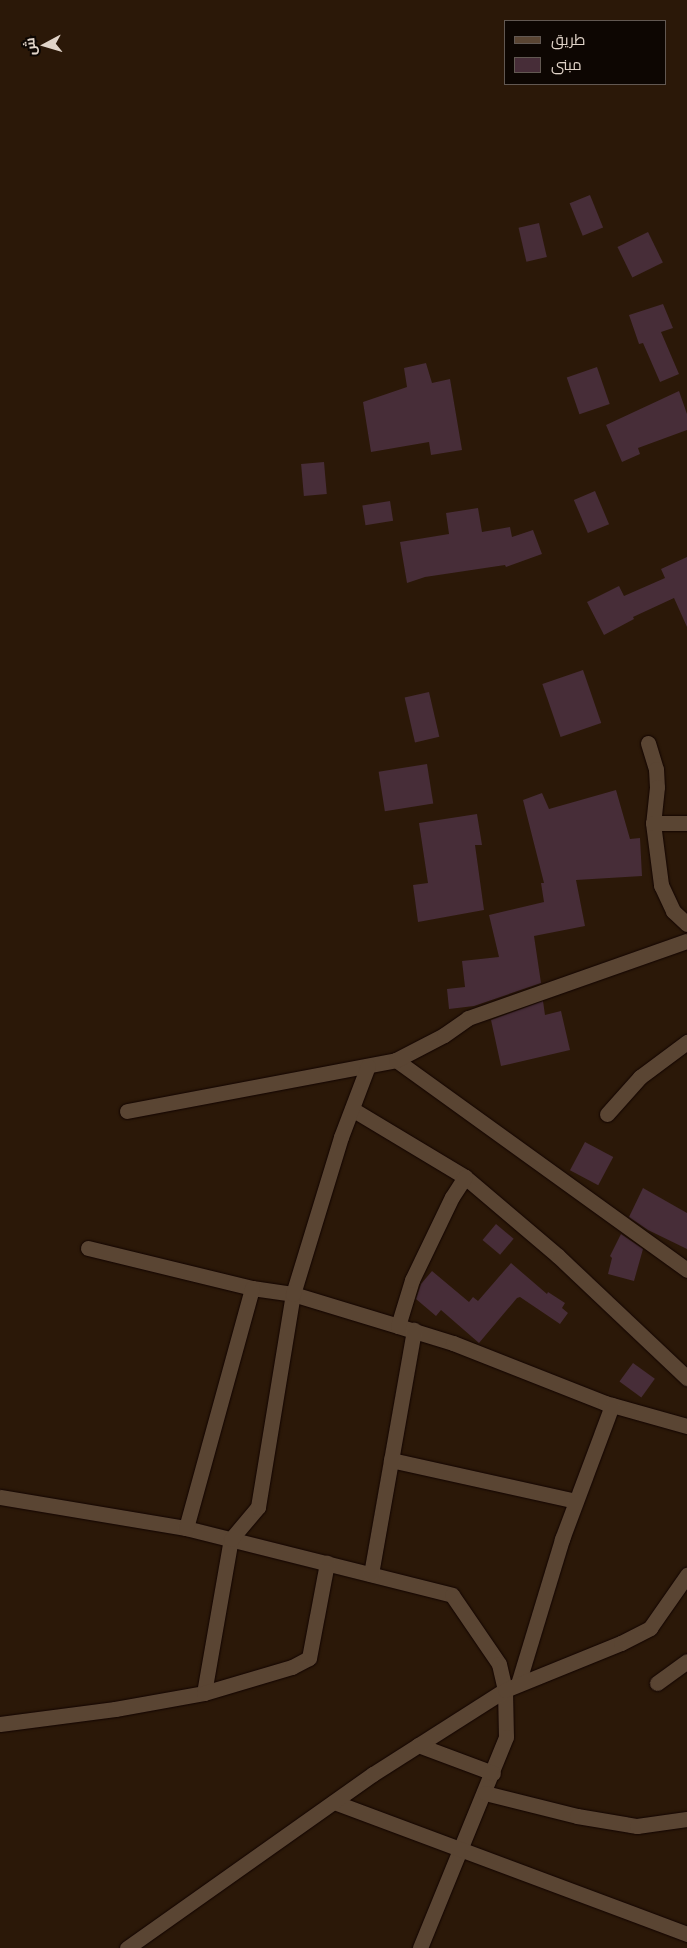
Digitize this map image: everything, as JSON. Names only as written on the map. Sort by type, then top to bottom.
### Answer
[{"type":"street","points":[[648,743],[656,770],[657,787],[653,823],[661,886],[665,899],[673,911],[687,924]]},
{"type":"street","points":[[653,823],[687,823]]},
{"type":"street","points":[[127,1111],[396,1060],[444,1035],[468,1018],[687,941]]},
{"type":"street","points":[[607,1114],[640,1077],[687,1042]]},
{"type":"street","points":[[396,1060],[687,1270]]},
{"type":"street","points":[[204,1693],[231,1539],[258,1507],[293,1294],[341,1137],[368,1066]]},
{"type":"street","points":[[352,1109],[465,1177],[552,1250],[687,1378]]},
{"type":"street","points":[[398,1326],[412,1280],[452,1197],[465,1177]]},
{"type":"street","points":[[88,1248],[252,1288],[293,1294],[453,1343],[612,1405],[687,1426]]},
{"type":"street","points":[[186,1528],[252,1288]]},
{"type":"street","points":[[371,1574],[414,1330]]},
{"type":"street","points":[[420,1948],[485,1794],[506,1737],[511,1687],[562,1539],[612,1405]]},
{"type":"street","points":[[391,1460],[576,1502]]},
{"type":"street","points":[[0,1497],[186,1528],[452,1595],[499,1664],[511,1687]]},
{"type":"street","points":[[0,1724],[115,1709],[204,1693],[292,1667],[309,1658],[327,1564]]},
{"type":"street","points":[[127,1948],[334,1802],[418,1745],[511,1687],[621,1643],[650,1628],[687,1575]]},
{"type":"street","points":[[657,1683],[687,1661]]},
{"type":"street","points":[[418,1745],[492,1773]]},
{"type":"street","points":[[485,1794],[586,1817],[636,1826],[687,1819]]},
{"type":"street","points":[[334,1802],[687,1934]]},
{"type":"building","points":[[590,195],[603,227],[583,236],[570,203]]},
{"type":"building","points":[[539,223],[547,257],[526,262],[519,228]]},
{"type":"building","points":[[648,232],[663,263],[632,277],[617,247]]},
{"type":"building","points":[[663,304],[673,328],[661,332],[679,374],[660,382],[643,343],[639,344],[629,315]]},
{"type":"building","points":[[426,363],[432,383],[450,379],[462,450],[431,455],[429,442],[371,452],[363,402],[407,387],[404,368]]},
{"type":"building","points":[[597,367],[610,404],[579,414],[567,377]]},
{"type":"building","points":[[679,391],[687,414],[687,430],[638,448],[640,454],[622,462],[606,425]]},
{"type":"building","points":[[324,462],[327,494],[304,496],[301,464]]},
{"type":"building","points":[[595,491],[609,524],[588,533],[574,500]]},
{"type":"building","points":[[390,501],[393,521],[365,525],[362,505]]},
{"type":"building","points":[[478,508],[482,532],[510,527],[512,537],[533,530],[542,554],[506,567],[505,565],[425,577],[407,583],[400,542],[449,534],[446,513]]},
{"type":"building","points":[[687,557],[687,627],[674,598],[633,617],[634,619],[604,635],[587,602],[619,586],[624,596],[665,578],[661,569]]},
{"type":"building","points":[[583,670],[601,723],[561,737],[542,684]]},
{"type":"building","points":[[429,692],[439,737],[415,742],[405,698]]},
{"type":"building","points":[[427,764],[433,804],[385,811],[379,772]]},
{"type":"building","points":[[616,790],[630,839],[640,838],[642,876],[576,880],[585,926],[534,936],[541,983],[474,1006],[449,1009],[447,989],[465,987],[462,961],[499,957],[489,915],[544,902],[541,883],[544,883],[523,800],[542,793],[549,809]]},
{"type":"building","points":[[477,814],[482,845],[475,845],[484,910],[418,922],[413,885],[428,883],[419,823]]},
{"type":"building","points":[[543,1001],[545,1015],[561,1011],[570,1050],[501,1066],[491,1020]]},
{"type":"building","points":[[585,1142],[613,1157],[598,1185],[570,1170]]},
{"type":"building","points":[[643,1188],[687,1213],[687,1249],[648,1230],[629,1217]]},
{"type":"building","points":[[496,1224],[514,1239],[500,1255],[483,1240]]},
{"type":"building","points":[[621,1234],[643,1249],[634,1281],[608,1274],[612,1258],[610,1256]]},
{"type":"building","points":[[511,1263],[547,1294],[548,1292],[565,1303],[562,1308],[568,1313],[560,1324],[520,1297],[517,1298],[479,1343],[441,1310],[436,1316],[416,1299],[421,1284],[432,1271],[469,1302],[473,1297],[478,1301]]},
{"type":"building","points":[[633,1363],[655,1379],[641,1397],[619,1382]]}]
